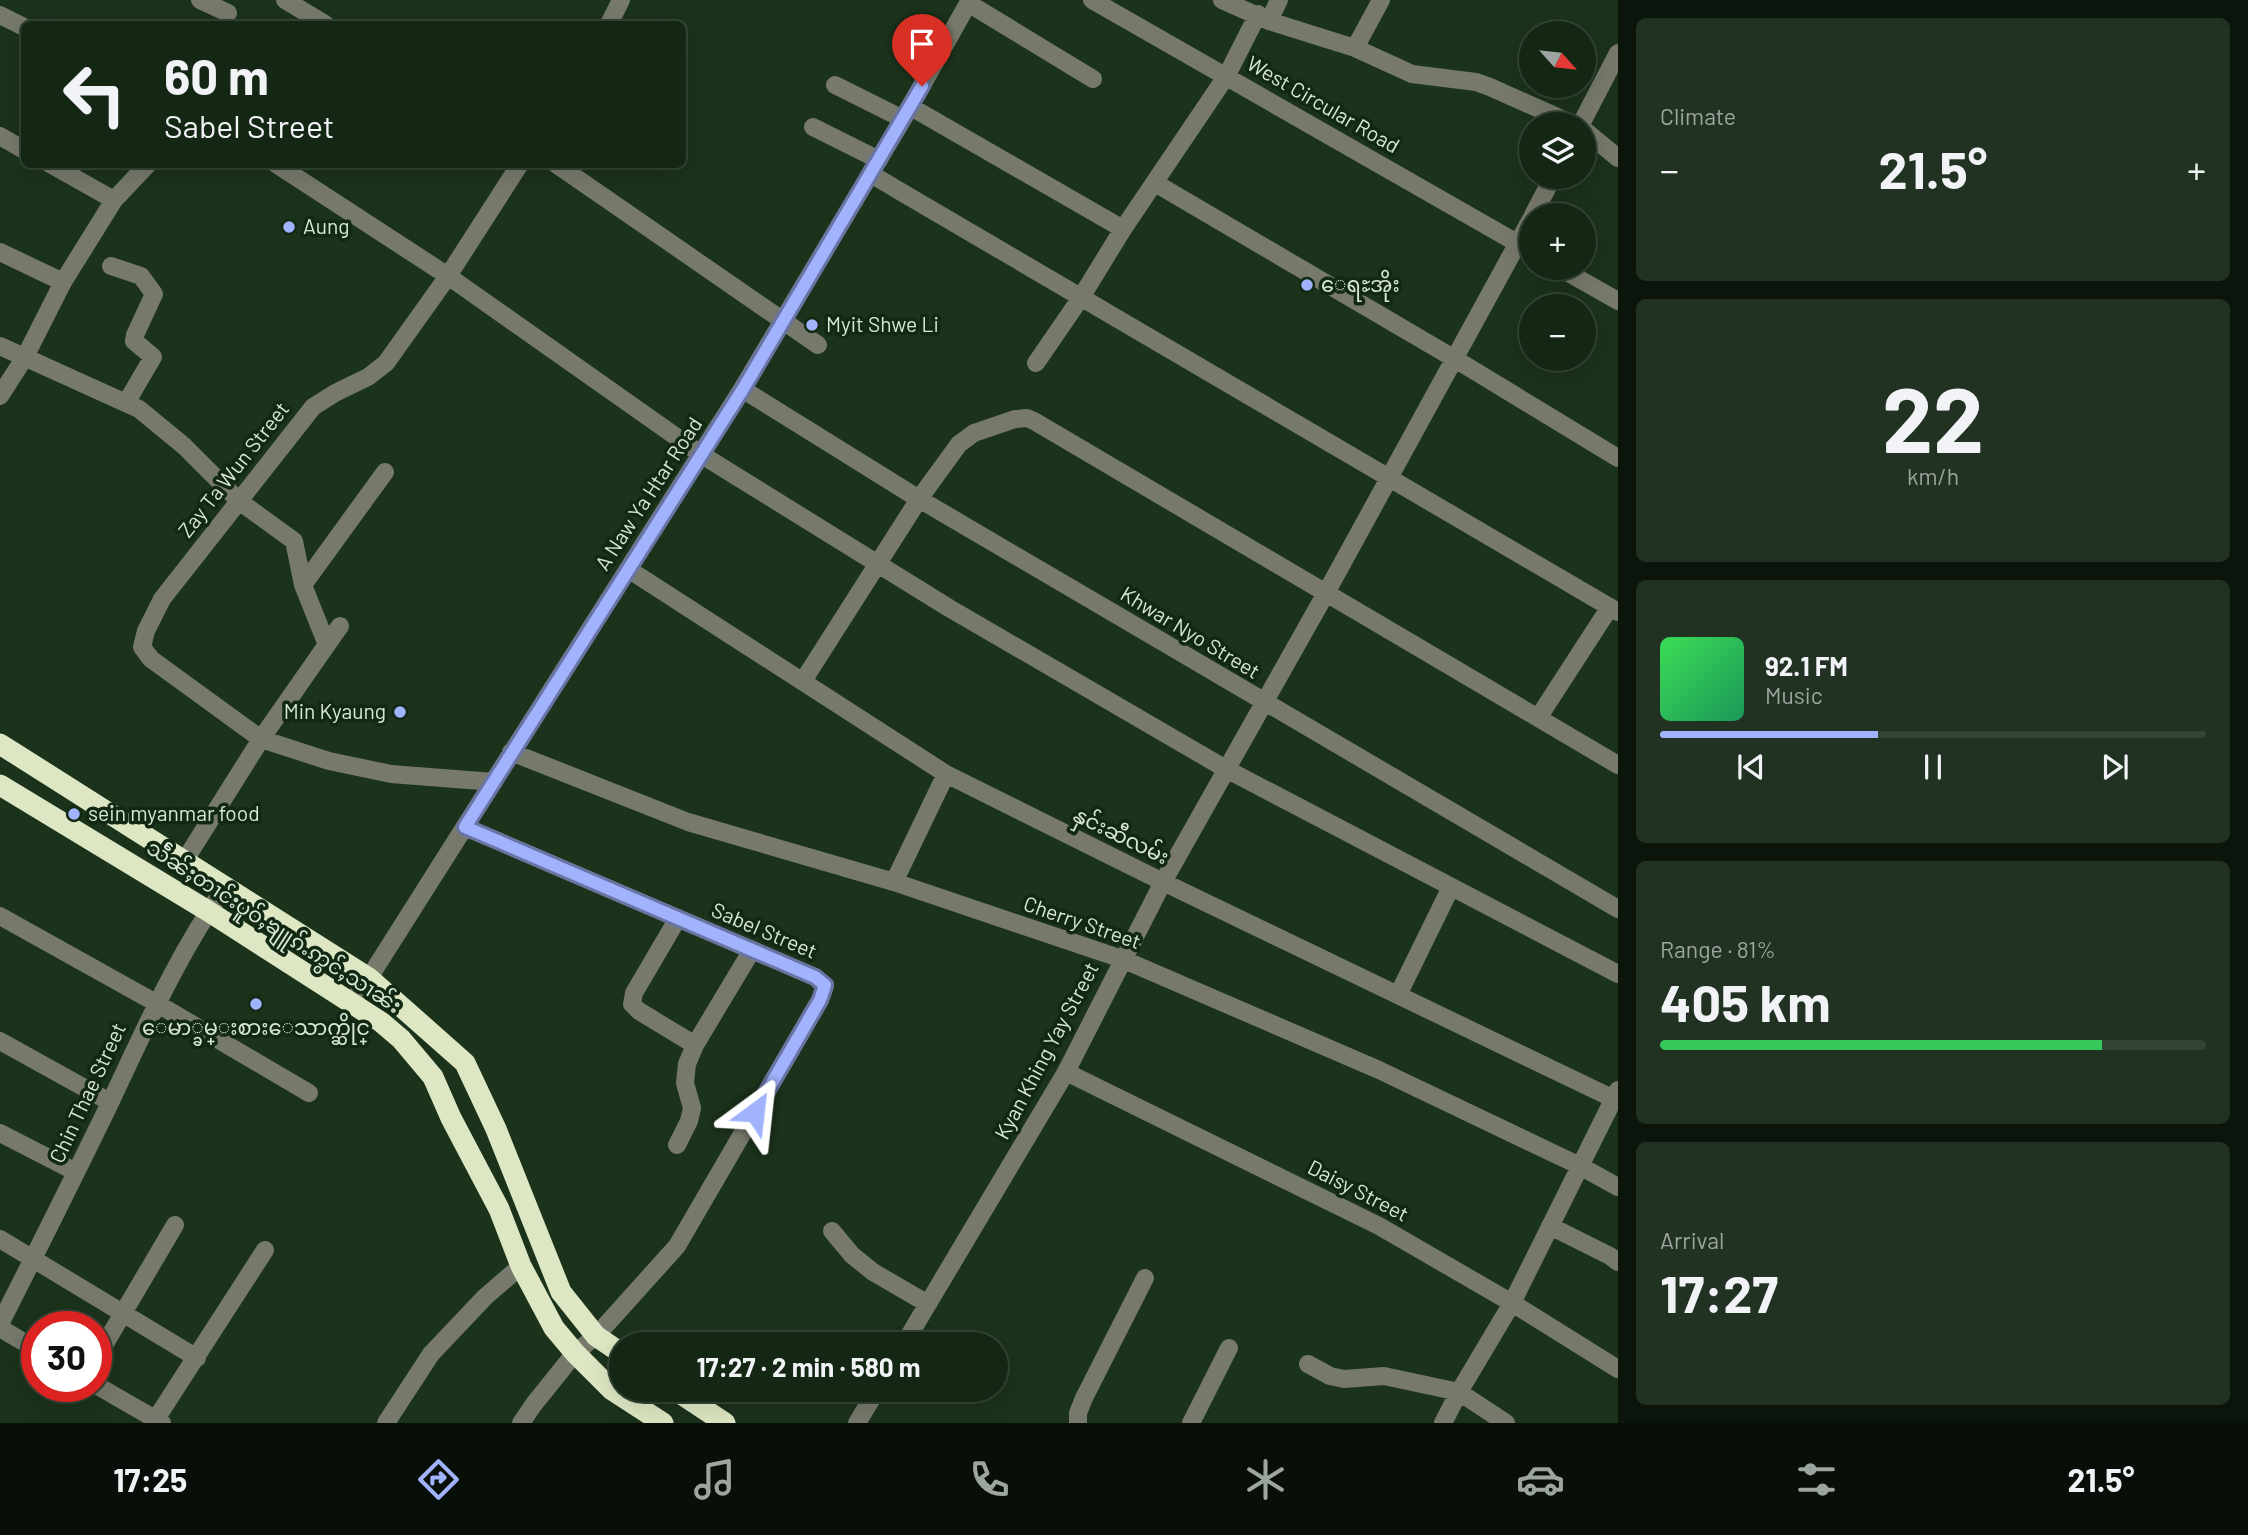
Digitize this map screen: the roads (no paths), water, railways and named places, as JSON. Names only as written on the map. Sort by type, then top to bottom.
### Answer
[{"type":"highway","name":"သဵႅၼ်ႈတၢင်းပူဝ်ႇၶျူၵ်ႉဢွင်ႇသၢၼ်း","points":[[0,744],[369,978],[465,1063],[496,1129],[561,1292],[596,1336],[609,1345]]},
{"type":"highway","name":"သဵႅၼ်ႈတၢင်းပူဝ်ႇၶျူၵ်ႉဢွင်ႇသၢၼ်း","points":[[0,785],[208,911],[381,1022],[401,1039],[433,1077],[451,1118],[499,1209],[521,1266],[554,1328],[611,1390],[663,1423]]},
{"type":"highway","points":[[693,1402],[725,1423]]},
{"type":"street","points":[[200,0],[229,12]]},
{"type":"street","points":[[285,0],[321,21]]},
{"type":"street","points":[[610,21],[621,0]]},
{"type":"street","name":"West Circular Road","points":[[1092,0],[1519,244]]},
{"type":"street","points":[[1222,0],[1355,48],[1412,74],[1476,82],[1546,112]]},
{"type":"street","points":[[1036,363],[1264,17],[1279,0]]},
{"type":"street","points":[[1355,48],[1381,0]]},
{"type":"street","points":[[969,1],[1093,79]]},
{"type":"street","name":"A Naw Ya Htar Road","points":[[351,1003],[743,389],[907,113],[969,1]]},
{"type":"street","points":[[0,15],[21,26]]},
{"type":"street","points":[[1587,112],[1618,53]]},
{"type":"street","points":[[835,85],[907,113],[1123,229]]},
{"type":"street","points":[[813,127],[1080,299],[1390,477],[1614,610],[1538,718]]},
{"type":"street","points":[[0,136],[21,148]]},
{"type":"street","points":[[1596,141],[1618,158]]},
{"type":"street","points":[[57,168],[114,200]]},
{"type":"street","points":[[0,396],[25,357],[63,282],[114,200],[144,168]]},
{"type":"street","points":[[282,168],[448,276],[702,455],[1016,648],[1226,769],[1618,974]]},
{"type":"street","name":"Zay Ta Wun Street","points":[[261,739],[151,659],[142,648],[146,631],[162,599],[313,407],[368,377],[386,363],[448,276],[517,168]]},
{"type":"street","points":[[561,168],[818,345]]},
{"type":"street","points":[[1155,183],[1618,458]]},
{"type":"street","points":[[0,252],[63,282]]},
{"type":"street","name":"Kyan Khing Yay Street","points":[[911,1332],[1066,1072],[1163,882],[1455,359],[1519,257]]},
{"type":"street","points":[[111,266],[141,276],[154,295],[134,341],[153,357],[127,403]]},
{"type":"street","points":[[1581,280],[1618,301]]},
{"type":"street","points":[[0,346],[139,409],[184,446],[239,500],[294,541],[303,585],[327,645]]},
{"type":"street","name":"Khwar Nyo Street","points":[[743,389],[919,499],[1618,909]]},
{"type":"street","points":[[803,681],[919,499],[960,444],[974,433],[1015,419],[1027,418],[1618,765]]},
{"type":"street","points":[[303,585],[385,472]]},
{"type":"street","name":"နှင်းဆီလမ်း","points":[[628,569],[946,774],[1398,995],[1617,1096]]},
{"type":"street","points":[[185,860],[261,739],[340,626]]},
{"type":"street","points":[[261,739],[329,761],[391,774],[494,782]]},
{"type":"street","name":"Cherry Street","points":[[511,752],[688,822],[894,882],[1122,959],[1379,1070],[1580,1166],[1618,1188]]},
{"type":"street","points":[[894,882],[946,774]]},
{"type":"street","name":"Sabel Street","points":[[465,827],[815,977],[825,985],[820,1000],[677,1246],[596,1336],[575,1353],[521,1423]]},
{"type":"street","name":"Chin Thae Street","points":[[0,1326],[156,1003],[208,911],[226,886]]},
{"type":"street","points":[[1398,995],[1451,887]]},
{"type":"street","points":[[0,916],[309,1093]]},
{"type":"street","points":[[678,918],[634,992],[632,1003],[639,1011],[695,1045]]},
{"type":"street","points":[[677,1146],[690,1121],[692,1108],[685,1083],[687,1064],[695,1045],[752,950]]},
{"type":"street","points":[[0,1041],[110,1102]]},
{"type":"street","name":"Daisy Street","points":[[1066,1072],[1379,1226],[1513,1303],[1618,1369]]},
{"type":"street","points":[[1443,1423],[1513,1303],[1617,1096]]},
{"type":"street","points":[[0,1133],[76,1172]]},
{"type":"street","points":[[112,1332],[175,1225]]},
{"type":"street","points":[[1550,1226],[1618,1262]]},
{"type":"street","points":[[832,1231],[852,1255],[873,1272],[928,1304]]},
{"type":"street","points":[[0,1239],[197,1358]]},
{"type":"street","points":[[112,1393],[159,1421],[265,1250]]},
{"type":"street","points":[[386,1423],[430,1354],[485,1297],[521,1266]]},
{"type":"street","points":[[1078,1423],[1078,1413],[1084,1398],[1145,1278]]},
{"type":"street","points":[[0,1326],[21,1340]]},
{"type":"street","points":[[1191,1423],[1229,1348]]},
{"type":"street","points":[[1308,1364],[1330,1376],[1344,1379],[1384,1376],[1459,1392],[1506,1423]]},
{"type":"street","points":[[856,1423],[869,1402]]},
{"type":"place","name":"Aung","points":[[289,227]]},
{"type":"place","name":"ေရႊအိုး","points":[[1307,285]]},
{"type":"place","name":"Myit Shwe Li","points":[[812,325]]},
{"type":"place","name":"Min Kyaung","points":[[400,712]]},
{"type":"place","name":"sein myanmar food","points":[[74,814]]},
{"type":"place","name":"ေမာ္ခမ္းစားေသာက္ဆိုင္","points":[[256,1004]]}]
